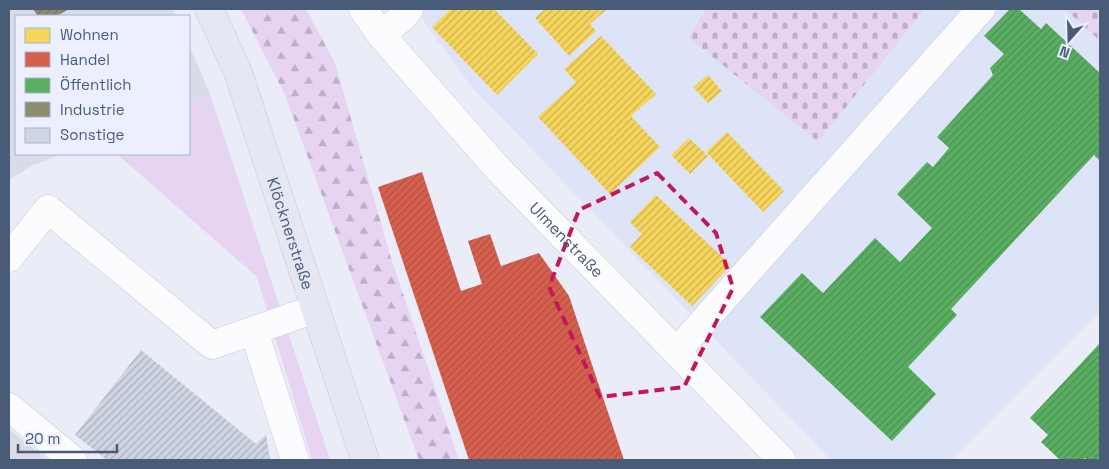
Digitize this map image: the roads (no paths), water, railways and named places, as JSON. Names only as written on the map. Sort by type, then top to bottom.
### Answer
[{"type":"main road","name":"Klöcknerstraße","points":[[209,9],[238,72],[365,460]]},
{"type":"street","name":"Ulmenstraße","points":[[363,9],[381,35],[499,170],[782,460]]},
{"type":"street","points":[[381,35],[403,17],[409,9]]},
{"type":"street","points":[[677,351],[981,9]]},
{"type":"street","points":[[9,258],[48,209],[212,345],[315,309]]},
{"type":"street","points":[[254,331],[295,460]]},
{"type":"street","points":[[9,407],[73,460]]}]
